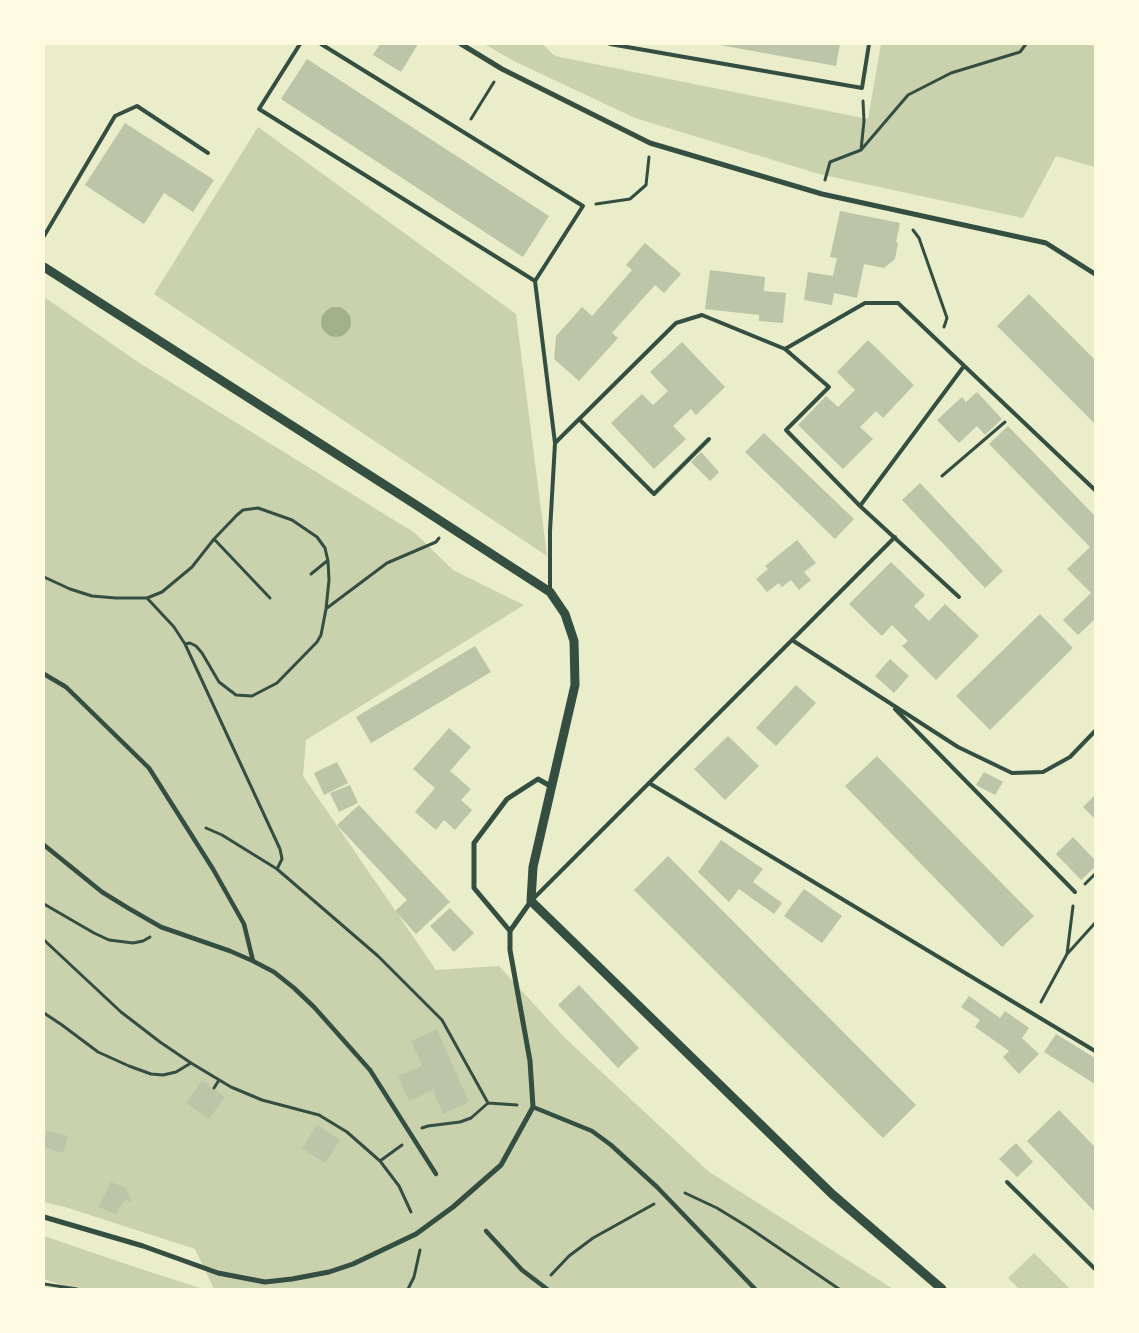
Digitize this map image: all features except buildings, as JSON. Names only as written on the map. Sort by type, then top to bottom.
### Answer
[{"type":"street","points":[[461,44],[502,69],[650,143],[822,194],[1046,243],[1095,274]]},
{"type":"street","points":[[44,266],[550,592],[565,614],[574,642],[575,685],[533,866],[531,901],[510,930],[510,950],[530,1061],[533,1108],[501,1165],[453,1208],[416,1234],[353,1264],[329,1272],[292,1279],[265,1282],[218,1273],[144,1246],[44,1216]]},
{"type":"street","points":[[44,674],[66,687],[150,768],[213,869],[244,924],[253,962]]},
{"type":"street","points":[[510,930],[474,888],[474,843],[507,799],[538,779],[552,788]]},
{"type":"street","points":[[44,845],[102,892],[161,927],[230,951],[274,972],[294,988],[314,1007],[370,1070],[436,1174]]},
{"type":"street","points":[[531,901],[832,1194],[942,1289]]},
{"type":"street","points":[[533,1108],[592,1131],[611,1145],[657,1187],[755,1289]]},
{"type":"street","points":[[486,1231],[522,1270],[547,1289]]},
{"type":"lane","points":[[300,44],[259,109],[535,281]]},
{"type":"lane","points":[[321,44],[582,206],[535,281],[555,443],[550,531],[550,592]]},
{"type":"lane","points":[[610,44],[862,88],[869,44]]},
{"type":"lane","points":[[44,236],[115,116],[137,106],[208,153]]},
{"type":"lane","points":[[785,349],[865,303],[898,303],[1095,490]]},
{"type":"lane","points":[[555,443],[676,323],[702,315],[785,349],[829,388],[786,430],[860,506],[959,597]]},
{"type":"lane","points":[[860,506],[964,366]]},
{"type":"lane","points":[[579,419],[654,494],[709,439]]},
{"type":"lane","points":[[531,901],[895,537]]},
{"type":"lane","points":[[792,640],[958,747],[1012,773],[1042,772],[1070,757],[1095,731]]},
{"type":"lane","points":[[890,704],[1075,892]]},
{"type":"lane","points":[[649,783],[1095,1051]]},
{"type":"lane","points":[[1007,1182],[1095,1269]]},
{"type":"path","points":[[822,194],[830,162],[861,150],[908,95],[951,73],[1020,52],[1026,44]]},
{"type":"path","points":[[463,132],[502,69]]},
{"type":"path","points":[[861,150],[864,121],[862,88]]},
{"type":"path","points":[[582,206],[630,199],[646,185],[650,143]]},
{"type":"path","points":[[900,211],[920,238],[947,318],[940,343]]},
{"type":"path","points":[[942,476],[1015,414]]},
{"type":"path","points":[[44,577],[70,589],[92,596],[147,598],[162,592],[192,567],[214,539],[237,515],[251,508],[258,508],[292,520],[317,537],[325,548],[329,580],[321,635],[317,642],[277,683],[252,696],[236,695],[219,682],[196,646],[190,643],[184,644]]},
{"type":"path","points":[[214,539],[270,598]]},
{"type":"path","points":[[326,609],[387,563],[436,542]]},
{"type":"path","points":[[311,574],[328,561]]},
{"type":"path","points":[[147,598],[174,627],[184,644],[280,849],[282,859],[277,870]]},
{"type":"path","points":[[188,829],[210,828],[277,870],[378,956],[442,1020],[488,1103]]},
{"type":"path","points":[[1067,954],[1075,892]]},
{"type":"path","points":[[44,904],[109,940],[121,942],[143,941],[161,927]]},
{"type":"path","points":[[1034,1015],[1067,954],[1095,923]]},
{"type":"path","points":[[44,940],[121,1012],[191,1063],[231,1087],[262,1100],[320,1115],[347,1132],[380,1161],[399,1186],[411,1212]]},
{"type":"path","points":[[44,1013],[98,1052],[151,1074],[163,1075],[176,1072],[191,1063]]},
{"type":"path","points":[[214,1088],[219,1080]]},
{"type":"path","points":[[420,1130],[428,1126],[460,1122],[471,1118],[488,1103],[518,1104]]},
{"type":"path","points":[[380,1161],[405,1143]]},
{"type":"path","points":[[657,1187],[666,1186],[717,1208],[839,1289]]},
{"type":"path","points":[[548,1278],[569,1256],[593,1238],[667,1197]]},
{"type":"path","points":[[408,1289],[414,1276],[420,1250]]},
{"type":"path","points":[[44,1284],[77,1289]]},
{"type":"shaded area","points":[[484,44],[542,44],[555,56],[868,119],[881,44],[1095,44],[1095,167],[1056,156],[1023,218],[819,174],[635,118],[516,62]]},
{"type":"shaded area","points":[[258,127],[516,314],[547,556],[154,294]]},
{"type":"shaded area","points":[[44,297],[138,362],[415,533],[453,570],[524,605],[306,740],[303,776],[436,970],[499,966],[565,1038],[708,1171],[893,1289],[214,1289],[195,1249],[44,1202]]},
{"type":"shaded area","points":[[336,307],[347,311],[351,322],[347,333],[336,337],[325,333],[321,322],[325,311]]},
{"type":"shaded area","points":[[44,1236],[203,1289],[74,1289],[44,1279]]},
{"type":"shaded area","points":[[1034,1253],[1070,1289],[1019,1289],[1008,1278]]}]
